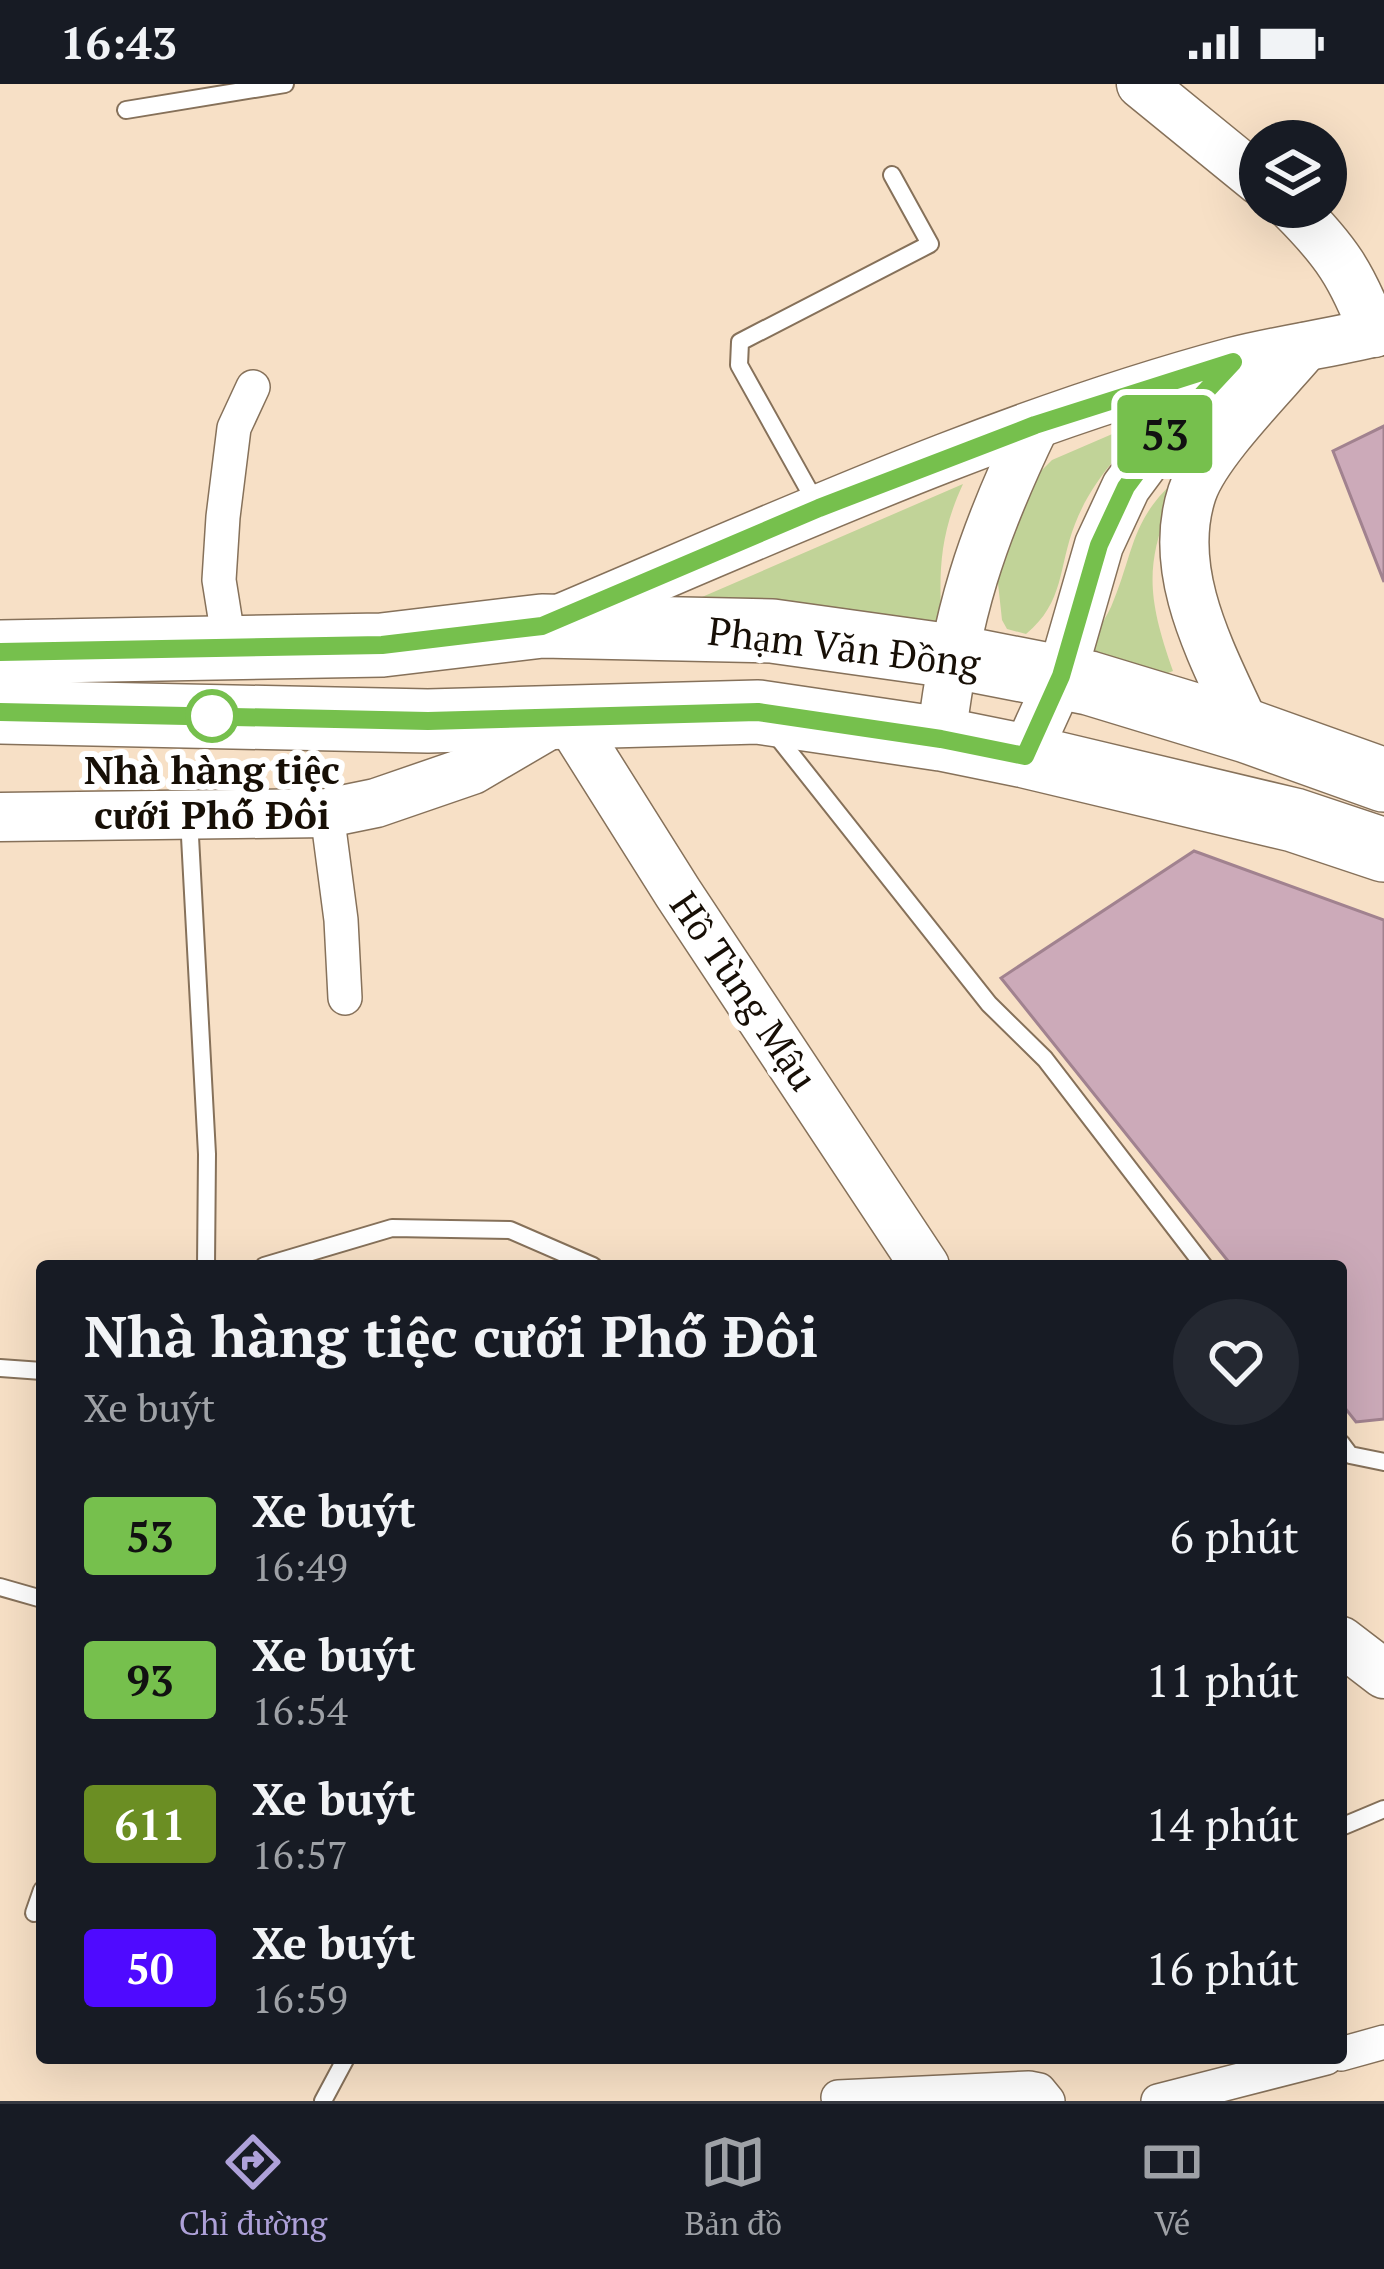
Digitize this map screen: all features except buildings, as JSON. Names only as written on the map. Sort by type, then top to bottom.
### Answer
[{"type":"highway","name":"Phạm Văn Đồng","points":[[0,652],[382,645],[542,626],[772,631],[1061,676],[1246,731],[1384,780]]},
{"type":"highway","name":"Phạm Văn Đồng","points":[[0,712],[428,721],[758,712],[1025,756],[1294,820],[1384,850]]},
{"type":"main road","points":[[1142,84],[1239,164]]},
{"type":"main road","points":[[542,626],[819,508],[1035,425],[1233,362],[1379,331],[1353,279],[1313,228]]},
{"type":"main road","points":[[1246,731],[1197,618],[1182,540],[1192,490],[1305,347]]},
{"type":"main road","points":[[1025,756],[1061,676],[1099,545],[1126,487],[1163,437],[1233,362]]},
{"type":"main road","points":[[941,739],[951,656],[980,548],[1035,425]]},
{"type":"main road","points":[[0,817],[327,813],[376,803],[472,770],[566,715]]},
{"type":"main road","name":"Hồ Tùng Mậu","points":[[566,715],[921,1260]]},
{"type":"main road","points":[[1347,1646],[1384,1674]]},
{"type":"street","points":[[230,649],[219,580],[223,517],[234,428],[253,387]]},
{"type":"street","points":[[327,813],[345,998]]},
{"type":"street","points":[[1347,2052],[1384,2042]]},
{"type":"street","points":[[1158,2101],[1233,2091],[1309,2064]]},
{"type":"street","points":[[838,2099],[1029,2088],[1039,2090],[1048,2101]]},
{"type":"lane","points":[[126,110],[285,84]]},
{"type":"lane","points":[[819,508],[739,365],[740,342],[930,244],[892,175]]},
{"type":"lane","points":[[758,712],[916,916],[989,1004],[1045,1060],[1199,1260]]},
{"type":"lane","points":[[189,818],[206,1154],[206,1260]]},
{"type":"lane","points":[[284,1260],[392,1228],[510,1231],[579,1260]]},
{"type":"lane","points":[[0,1368],[36,1371]]},
{"type":"lane","points":[[1347,1451],[1384,1462]]},
{"type":"lane","points":[[0,1587],[36,1597]]},
{"type":"lane","points":[[1347,1824],[1384,1809]]},
{"type":"lane","points":[[34,1913],[36,1907]]},
{"type":"lane","points":[[322,2101],[343,2064]]},
{"type":"green space","points":[[1161,413],[1123,450],[1091,492],[1075,524],[1054,596],[1039,622],[1026,634],[1007,629],[997,574],[1022,490],[1052,460]]},
{"type":"green space","points":[[1182,475],[1161,528],[1153,572],[1157,616],[1173,671],[1155,678],[1081,657],[1111,607],[1143,520]]},
{"type":"green space","points":[[963,484],[942,557],[942,633],[665,613]]},
{"type":"bus line","name":"53","points":[[0,652],[382,645],[542,626],[819,508],[1035,425],[1233,362],[1163,437],[1126,487],[1099,545],[1061,676],[1025,756],[758,712],[428,721],[0,712]]},
{"type":"place","name":"Nhà hàng tiệc cưới Phố Đôi","points":[[212,716]]}]
